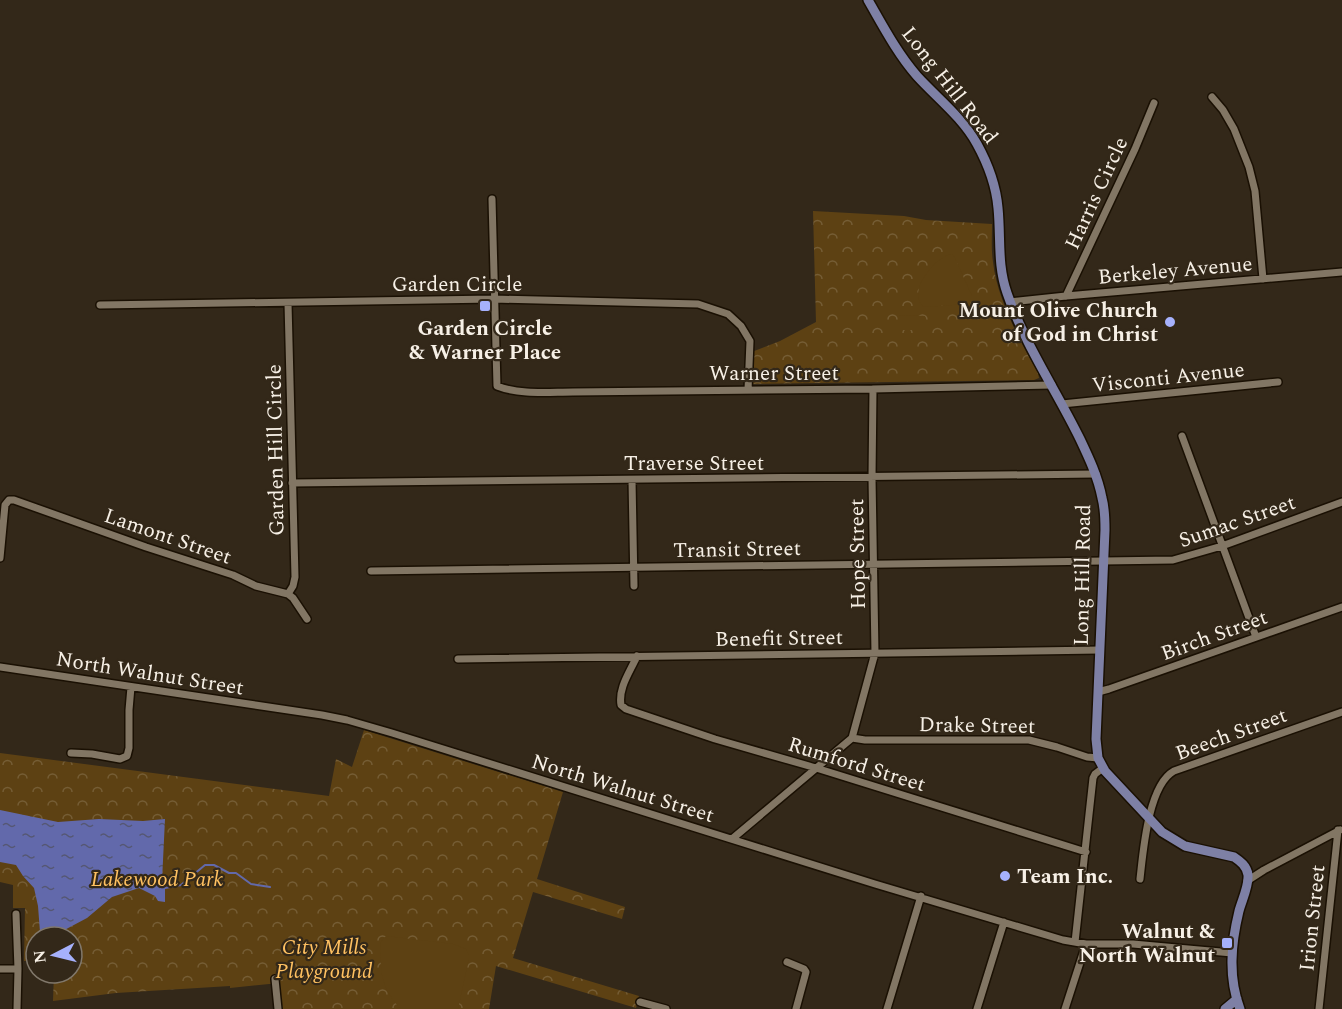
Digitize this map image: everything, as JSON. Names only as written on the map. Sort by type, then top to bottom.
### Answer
[{"type":"main road","name":"Long Hill Road","points":[[868,0],[907,63],[968,130],[987,164],[997,199],[1001,268],[1010,302],[1096,474],[1104,508],[1104,562],[1096,744],[1098,758],[1103,768],[1148,819],[1166,835],[1185,846],[1237,859],[1247,871],[1247,881]]},
{"type":"main road","points":[[1240,1009],[1232,970],[1232,953],[1247,881]]},
{"type":"main road","points":[[1225,1009],[1237,999]]},
{"type":"street","points":[[1212,97],[1234,129],[1249,167],[1255,191],[1263,279]]},
{"type":"street","name":"Harris Circle","points":[[1066,296],[1154,103]]},
{"type":"street","points":[[492,199],[494,299]]},
{"type":"street","name":"Berkeley Avenue","points":[[1010,302],[1342,272]]},
{"type":"street","name":"Garden Circle","points":[[100,305],[494,299],[692,303],[728,314],[741,326],[750,341],[748,390]]},
{"type":"street","name":"Warner Street","points":[[494,299],[497,386],[507,390],[532,392],[873,389],[1052,385]]},
{"type":"street","name":"Garden Hill Circle","points":[[288,303],[295,577],[294,586],[288,594]]},
{"type":"street","name":"Visconti Avenue","points":[[1062,404],[1278,382]]},
{"type":"street","name":"Hope Street","points":[[852,738],[875,653],[873,389]]},
{"type":"street","points":[[1182,436],[1256,637]]},
{"type":"street","name":"Traverse Street","points":[[292,483],[1096,474]]},
{"type":"street","points":[[632,480],[634,586]]},
{"type":"street","name":"Lamont Street","points":[[0,558],[4,508],[7,501],[14,500],[256,586],[288,594]]},
{"type":"street","name":"Sumac Street","points":[[1104,562],[1173,560],[1222,546],[1342,502]]},
{"type":"street","name":"Transit Street","points":[[371,571],[1104,562]]},
{"type":"street","points":[[288,594],[307,619]]},
{"type":"street","name":"Birch Street","points":[[1098,692],[1342,607]]},
{"type":"street","name":"Benefit Street","points":[[458,659],[1100,650]]},
{"type":"street","name":"Rumford Street","points":[[637,656],[621,690],[621,705],[626,709],[715,739],[1086,852]]},
{"type":"street","name":"North Walnut Street","points":[[0,667],[322,716],[361,724],[875,884],[1075,942],[1133,944],[1232,953]]},
{"type":"street","points":[[71,753],[120,759],[126,757],[129,750],[131,687]]},
{"type":"street","name":"Beech Street","points":[[1140,879],[1148,819],[1163,782],[1170,773],[1342,712]]},
{"type":"street","points":[[732,839],[852,738]]},
{"type":"street","name":"Drake Street","points":[[852,738],[865,740],[1029,740],[1087,757],[1098,758]]},
{"type":"street","points":[[1075,942],[1094,777],[1103,768]]},
{"type":"street","points":[[1247,881],[1340,829]]},
{"type":"street","name":"Irion Street","points":[[1319,1009],[1340,829]]},
{"type":"street","points":[[887,1009],[921,896]]},
{"type":"street","points":[[16,914],[17,1009]]},
{"type":"street","points":[[977,1009],[1004,922]]},
{"type":"street","points":[[1065,1009],[1086,944]]},
{"type":"street","points":[[787,962],[806,970],[796,1009]]},
{"type":"street","points":[[0,969],[18,969]]},
{"type":"street","points":[[275,979],[278,1009]]},
{"type":"street","points":[[640,1002],[666,1009]]},
{"type":"green space","points":[[813,211],[992,224],[992,257],[999,290],[1010,319],[1039,378],[1034,380],[749,384],[749,353],[780,341],[816,322]]},
{"type":"green space","points":[[951,254],[972,296],[972,302],[924,307],[919,301],[918,293],[924,277],[937,262]]},
{"type":"green space","points":[[899,315],[925,316],[925,330],[899,330]]},
{"type":"green space","name":"Lakewood Park","points":[[364,730],[563,792],[537,879],[625,907],[622,919],[533,892],[513,958],[639,996],[636,1008],[496,966],[489,1009],[282,1009],[279,984],[116,993],[53,1001],[54,985],[84,985],[84,925],[25,925],[25,908],[13,908],[13,885],[0,882],[0,753],[329,796],[336,759],[352,767]]},
{"type":"green space","points":[[386,936],[453,944],[466,949],[469,958],[458,1009],[401,1009],[389,993],[383,978],[381,942]]},
{"type":"water","points":[[0,810],[58,822],[99,819],[143,821],[165,819],[162,881],[165,883],[165,902],[158,901],[155,896],[139,888],[112,897],[87,918],[74,925],[39,925],[34,888],[16,865],[0,862]]},
{"type":"waterway","points":[[163,887],[181,885],[205,865],[214,865],[229,873],[236,873],[251,884],[270,887]]},
{"type":"place","name":"Garden Circle & Warner Place","points":[[485,306]]},
{"type":"place","name":"Mount Olive Church of God in Christ","points":[[1170,322]]},
{"type":"place","name":"Team Inc.","points":[[1005,876]]},
{"type":"place","name":"Walnut & North Walnut","points":[[1227,943]]},
{"type":"park label","name":"City Mills Playground","points":[[324,959]]}]
